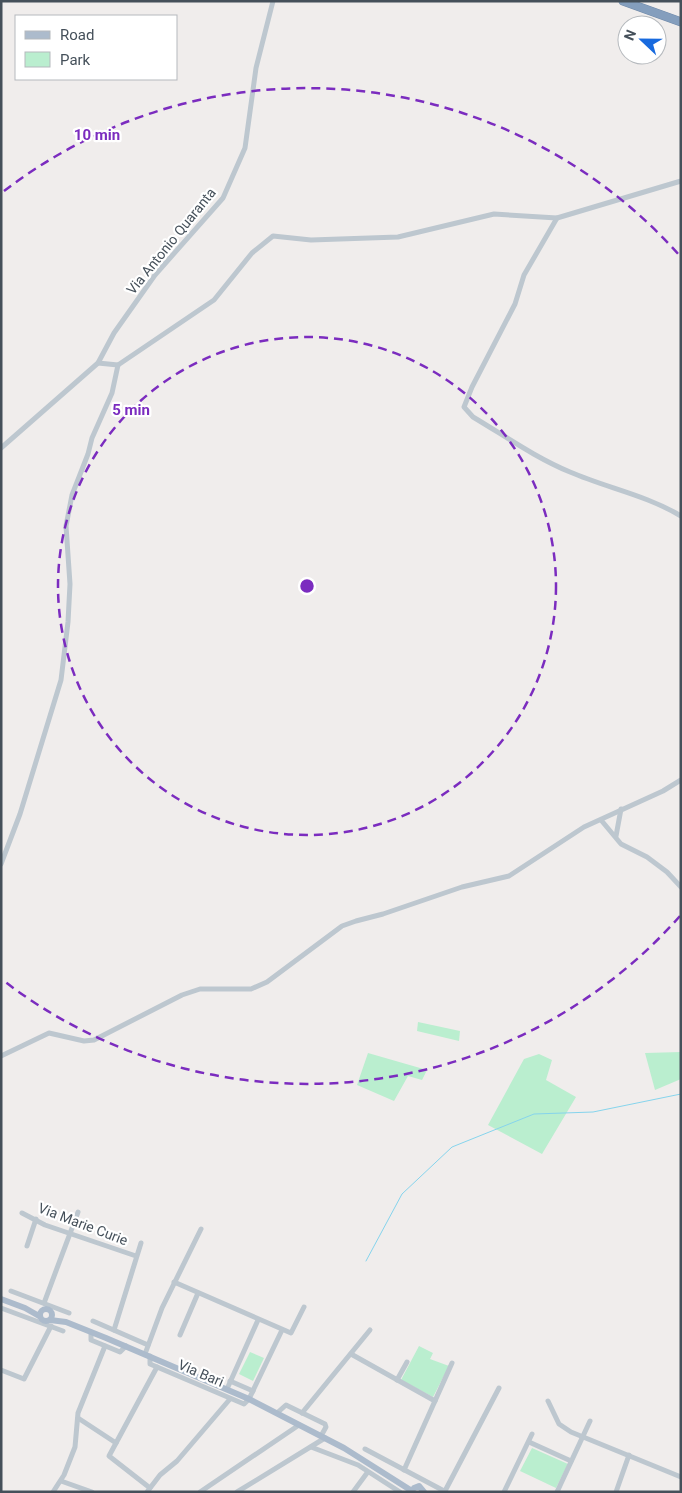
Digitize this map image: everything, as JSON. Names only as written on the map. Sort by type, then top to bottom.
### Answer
[{"type":"highway","points":[[624,1],[681,22]]},
{"type":"highway","points":[[637,1],[681,17]]},
{"type":"main road","name":"Via Bari","points":[[1,1299],[124,1345],[249,1399],[323,1437],[402,1483],[420,1489]]},
{"type":"street","name":"Via Antonio Quaranta","points":[[1,448],[98,363],[114,334],[156,275],[223,198],[244,148],[256,68],[273,1]]},
{"type":"street","points":[[98,363],[118,365],[214,300],[252,253],[273,236],[311,240],[398,237],[494,214],[557,218],[681,181]]},
{"type":"street","points":[[557,218],[524,275],[515,304],[464,407],[474,417],[551,464],[593,482],[662,505],[681,516]]},
{"type":"street","points":[[1,864],[20,814],[60,680],[68,622],[70,584],[66,526],[72,495],[88,454],[92,438],[112,393],[118,365]]},
{"type":"street","points":[[1,1056],[48,1033],[84,1041],[94,1040],[161,1005],[200,989],[251,989],[267,982],[299,961],[342,926],[462,887],[510,876],[558,842],[621,809],[663,791],[681,780]]},
{"type":"street","points":[[616,837],[621,809]]},
{"type":"street","points":[[601,820],[620,844],[647,856],[667,872],[681,887]]},
{"type":"street","points":[[1,1370],[24,1379],[78,1212]]},
{"type":"street","name":"Via Marie Curie","points":[[22,1213],[70,1234],[136,1256]]},
{"type":"street","points":[[26,1246],[36,1219]]},
{"type":"street","points":[[148,1355],[148,1344],[162,1308],[201,1229]]},
{"type":"street","points":[[106,1338],[112,1329],[141,1243]]},
{"type":"street","points":[[174,1282],[258,1320],[292,1332],[304,1307]]},
{"type":"street","name":"Via Bari","points":[[11,1291],[46,1315],[63,1331]]},
{"type":"street","points":[[180,1335],[198,1293]]},
{"type":"street","points":[[1,1317],[3,1309]]},
{"type":"street","name":"Via Bari","points":[[3,1309],[46,1315],[69,1312]]},
{"type":"street","points":[[226,1389],[258,1320]]},
{"type":"street","points":[[93,1321],[148,1344]]},
{"type":"street","points":[[249,1399],[282,1330]]},
{"type":"street","points":[[302,1413],[370,1330]]},
{"type":"street","name":"Via Bari","points":[[91,1332],[91,1340],[120,1352],[124,1345]]},
{"type":"street","points":[[124,1345],[126,1335]]},
{"type":"street","points":[[53,1492],[60,1481],[77,1440],[78,1418],[105,1346]]},
{"type":"street","points":[[351,1354],[435,1401]]},
{"type":"street","name":"Via Bari","points":[[148,1355],[149,1363],[230,1399],[244,1404],[249,1399]]},
{"type":"street","points":[[397,1380],[407,1362]]},
{"type":"street","points":[[404,1470],[452,1363]]},
{"type":"street","points":[[157,1367],[110,1456],[149,1490],[160,1475],[177,1461],[230,1399]]},
{"type":"street","name":"Via Bari","points":[[230,1381],[253,1391]]},
{"type":"street","points":[[445,1492],[499,1388]]},
{"type":"street","points":[[548,1401],[559,1424],[583,1437],[681,1477]]},
{"type":"street","points":[[237,1492],[311,1447],[323,1437],[326,1426],[302,1413],[284,1405],[277,1413]]},
{"type":"street","points":[[78,1418],[116,1443]]},
{"type":"street","points":[[286,1418],[288,1431]]},
{"type":"street","points":[[557,1492],[590,1421]]},
{"type":"street","points":[[200,1492],[299,1425]]},
{"type":"street","points":[[504,1492],[532,1434]]},
{"type":"street","points":[[529,1442],[571,1461]]},
{"type":"street","points":[[311,1447],[358,1466],[400,1492]]},
{"type":"street","name":"Via Bari","points":[[365,1449],[404,1470],[420,1489],[445,1492]]},
{"type":"street","points":[[616,1492],[629,1455]]},
{"type":"street","points":[[353,1492],[368,1473]]},
{"type":"street","points":[[60,1481],[92,1492]]},
{"type":"green space","points":[[418,1022],[460,1031],[459,1041],[417,1031]]},
{"type":"green space","points":[[681,1052],[681,1079],[655,1090],[645,1053]]},
{"type":"green space","points":[[368,1053],[427,1070],[422,1080],[408,1076],[394,1101],[357,1085]]},
{"type":"green space","points":[[539,1054],[552,1060],[546,1080],[576,1097],[542,1154],[488,1125],[524,1059]]},
{"type":"green space","points":[[419,1346],[433,1353],[430,1359],[449,1366],[433,1397],[401,1380]]},
{"type":"green space","points":[[250,1352],[264,1358],[253,1381],[239,1374]]},
{"type":"green space","points":[[532,1448],[568,1464],[556,1488],[520,1471]]},
{"type":"waterway","points":[[366,1261],[402,1194],[452,1147],[534,1114],[593,1112],[681,1094]]}]
